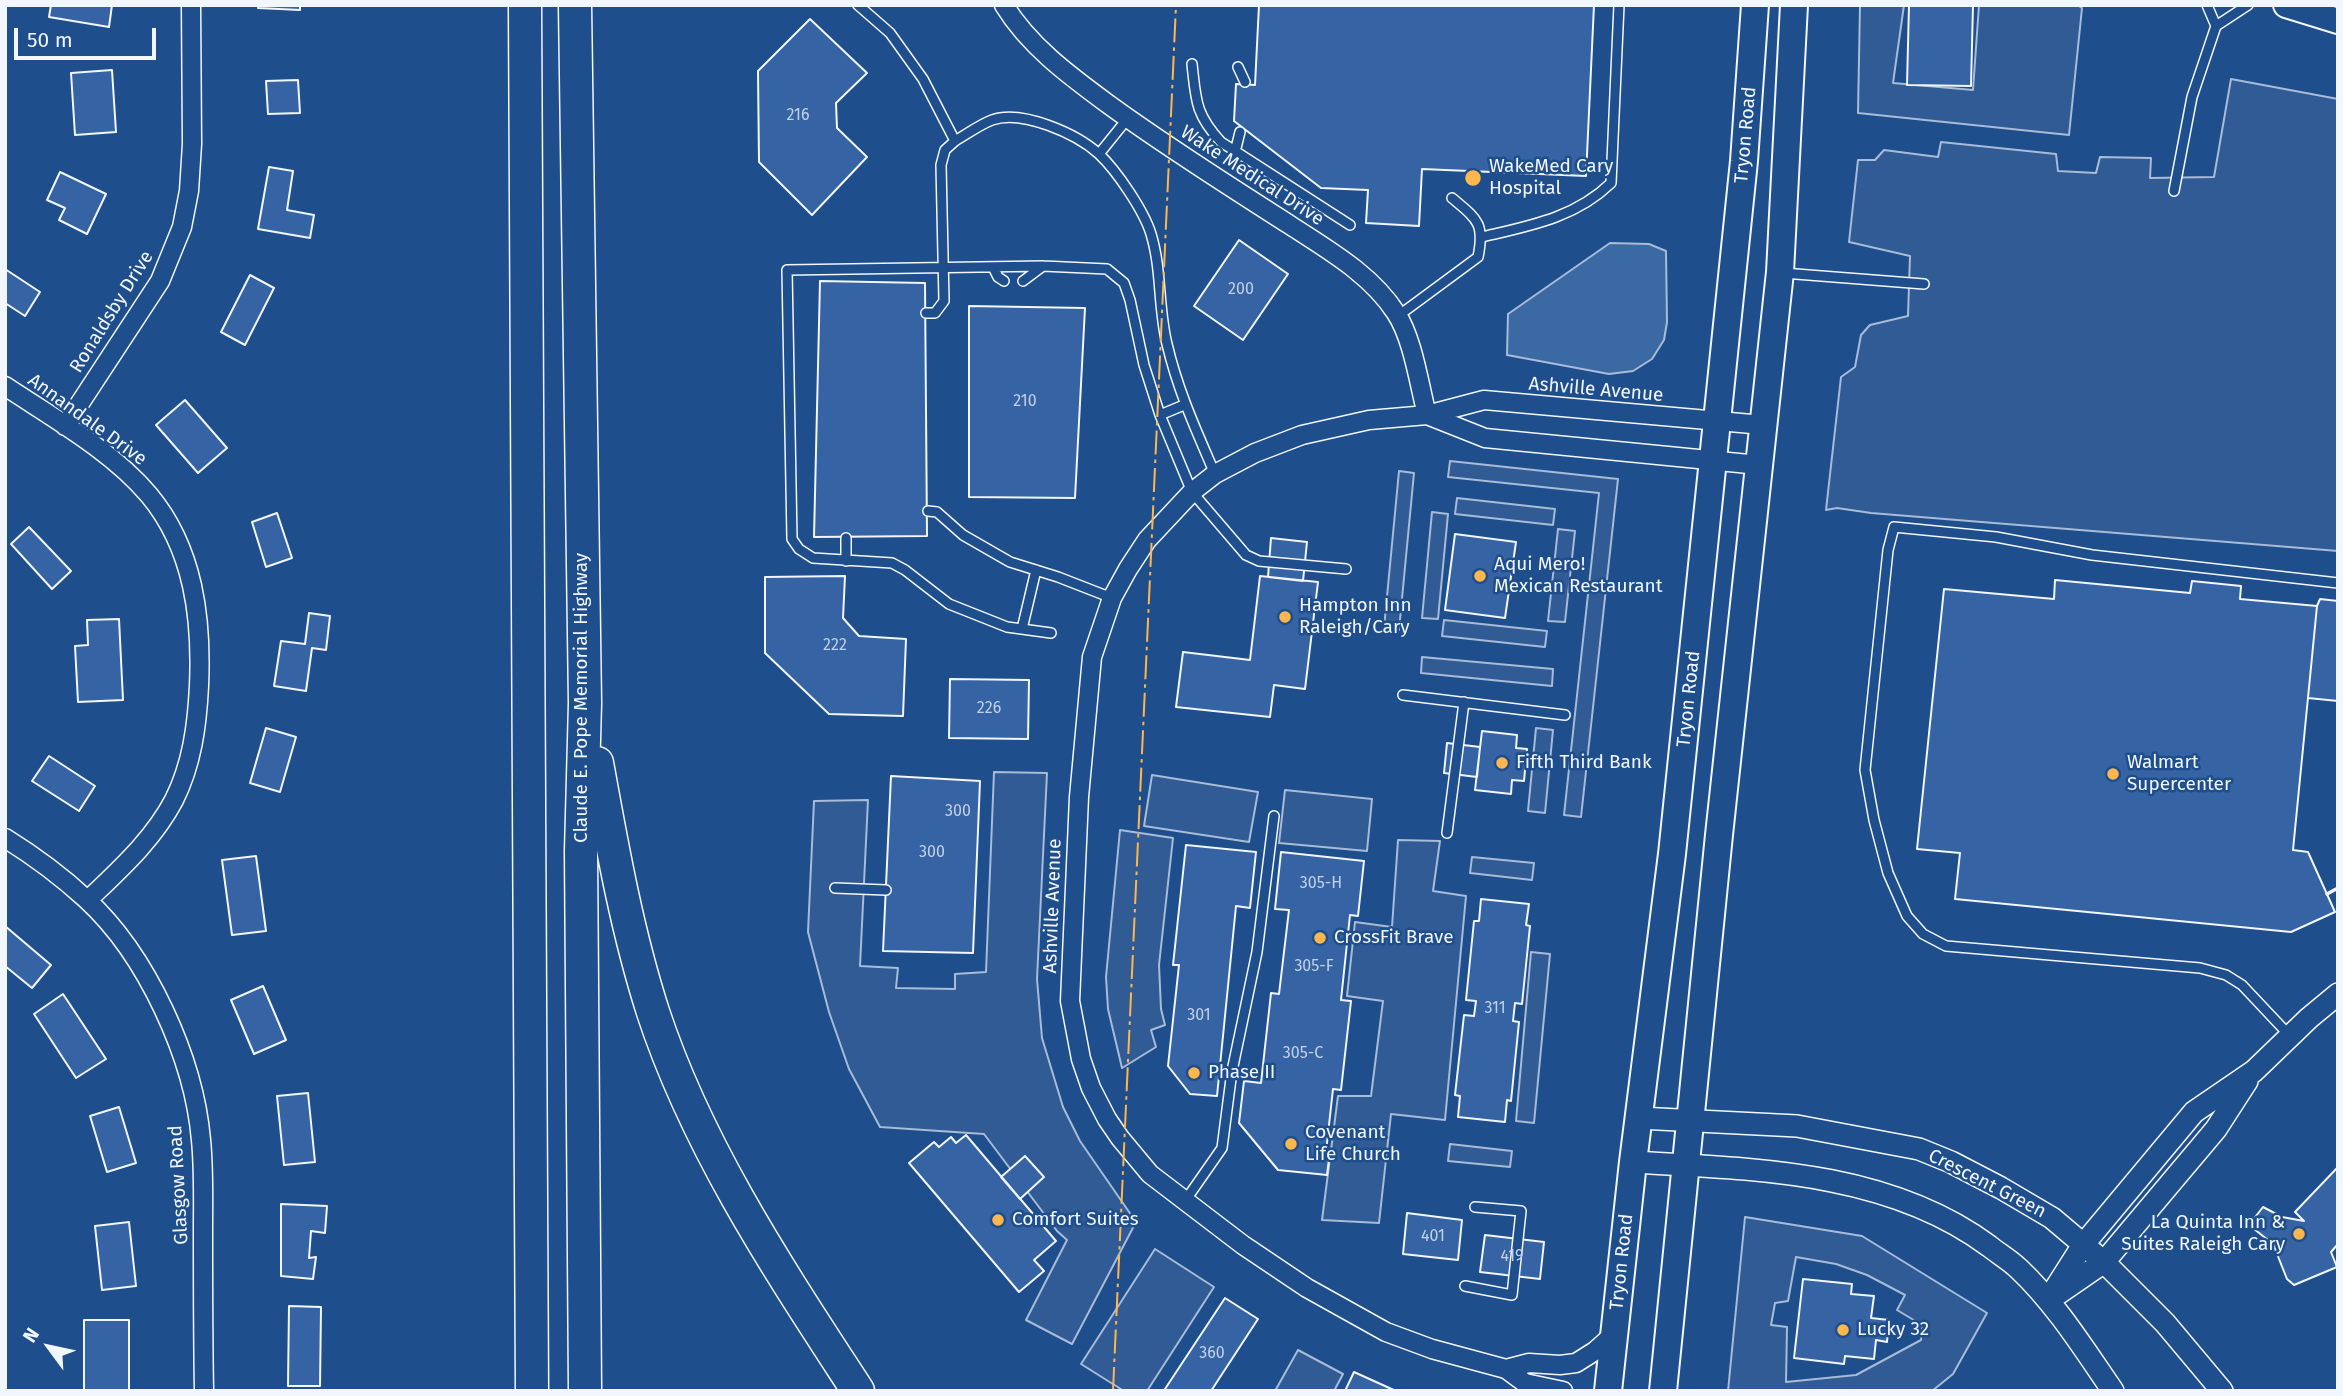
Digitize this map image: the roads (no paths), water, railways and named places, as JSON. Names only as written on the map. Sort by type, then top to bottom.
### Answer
[{"type":"highway","points":[[525,5],[532,1391]]},
{"type":"highway","name":"Claude E. Pope Memorial Highway","points":[[575,5],[585,703],[581,851],[586,1391]]},
{"type":"highway","points":[[585,703],[627,918],[653,1012],[683,1088],[734,1192],[858,1391]]},
{"type":"highway","points":[[808,1314],[883,1391]]},
{"type":"main road","name":"Tryon Road","points":[[1608,1391],[1633,1162],[1674,841],[1744,161],[1755,5]]},
{"type":"main road","name":"Tryon Road","points":[[1663,1391],[1780,272],[1794,5]]},
{"type":"main road","points":[[2286,5],[2338,21]]},
{"type":"street","name":"Ronaldsby Drive","points":[[65,426],[160,281],[181,228],[189,191],[192,144],[191,5]]},
{"type":"street","name":"Wake Medical Drive","points":[[1004,5],[1030,39],[1076,80],[1128,118],[1337,256],[1380,291],[1398,316],[1427,415]]},
{"type":"street","name":"Annandale Drive","points":[[5,386],[116,463],[151,497],[172,530],[191,579],[198,620],[200,654],[194,735],[189,763],[173,802],[154,832],[88,900]]},
{"type":"street","name":"Ashville Avenue","points":[[1563,1391],[1525,1383],[1506,1369],[1432,1349],[1386,1332],[1307,1288],[1243,1245],[1150,1174],[1107,1119],[1091,1088],[1081,1059],[1070,1001],[1079,797],[1092,657],[1112,598],[1128,569],[1147,541],[1192,492],[1215,474],[1255,453],[1302,435],[1369,420],[1427,415],[1484,400],[1763,425]]},
{"type":"street","name":"Ashville Avenue","points":[[1427,415],[1485,438],[1759,465]]},
{"type":"street","name":"Glasgow Road","points":[[5,838],[40,860],[88,900],[127,946],[144,974],[178,1044],[188,1075],[201,1138],[204,1391]]},
{"type":"street","points":[[2048,1300],[2083,1245],[2194,1112],[2254,1071],[2338,994]]},
{"type":"street","points":[[2048,1300],[2104,1262],[2216,1129],[2254,1071]]},
{"type":"street","name":"Crescent Green","points":[[1639,1118],[1797,1126],[1919,1150],[1951,1162],[2052,1218],[2104,1262],[2165,1323],[2222,1391]]},
{"type":"street","points":[[1633,1162],[1778,1172],[1853,1185],[1896,1197],[1940,1215],[2018,1267],[2048,1300],[2113,1391]]},
{"type":"street","name":"Ashville Avenue","points":[[1506,1369],[1529,1363],[1576,1363],[1595,1352],[1614,1335]]},
{"type":"lane","points":[[858,5],[890,33],[903,51],[922,79],[955,141]]},
{"type":"lane","points":[[1482,237],[1551,221],[1597,197],[1611,183],[1619,5]]},
{"type":"lane","points":[[2207,5],[2216,26]]},
{"type":"lane","points":[[2174,191],[2192,97],[2216,26],[2248,5]]},
{"type":"lane","points":[[1192,64],[1196,106],[1209,129],[1235,152],[1350,225]]},
{"type":"lane","points":[[1238,67],[1245,82]]},
{"type":"lane","points":[[926,313],[935,313],[944,301],[941,165],[945,150],[955,141],[993,119],[1030,118],[1070,135],[1099,154],[1141,208],[1151,234],[1158,267],[1166,341],[1184,405],[1215,474]]},
{"type":"lane","points":[[1099,154],[1128,118]]},
{"type":"lane","points":[[1235,152],[1240,132]]},
{"type":"lane","points":[[1398,316],[1478,257],[1482,237],[1477,219],[1452,198]]},
{"type":"lane","points":[[1023,281],[1043,266]]},
{"type":"lane","points":[[1051,633],[1007,627],[949,604],[892,563],[813,558],[799,549],[792,539],[787,270],[1043,266],[1107,269],[1124,283],[1144,365],[1160,415],[1192,492],[1246,555],[1259,561],[1346,569]]},
{"type":"lane","points":[[993,267],[998,277],[1004,281]]},
{"type":"lane","points":[[1780,272],[1924,284]]},
{"type":"lane","points":[[1160,415],[1184,405]]},
{"type":"lane","points":[[928,511],[937,512],[963,535],[1010,562],[1112,598]]},
{"type":"lane","points":[[2290,1036],[2242,985],[2213,971],[1946,946],[1923,934],[1906,916],[1888,873],[1874,820],[1865,770],[1869,718],[1888,550],[1894,527],[1996,537],[2092,555],[2338,583]]},
{"type":"lane","points":[[846,538],[846,561]]},
{"type":"lane","points":[[1021,629],[1036,570]]},
{"type":"lane","points":[[1403,695],[1565,715]]},
{"type":"lane","points":[[1447,833],[1465,702]]},
{"type":"lane","points":[[1185,1201],[1222,1148],[1232,1071],[1257,952],[1274,816]]},
{"type":"lane","points":[[835,888],[886,890]]},
{"type":"lane","points":[[1465,1286],[1512,1295],[1521,1211],[1475,1207]]},
{"type":"place","name":"WakeMed Cary Hospital","points":[[1473,178]]},
{"type":"place","name":"Aqui Mero! Mexican Restaurant","points":[[1480,576]]},
{"type":"place","name":"Hampton Inn Raleigh/Cary","points":[[1285,617]]},
{"type":"place","name":"Fifth Third Bank","points":[[1502,763]]},
{"type":"place","name":"Walmart Supercenter","points":[[2113,774]]},
{"type":"place","name":"CrossFit Brave","points":[[1320,938]]},
{"type":"place","name":"Phase II","points":[[1194,1073]]},
{"type":"place","name":"Covenant Life Church","points":[[1291,1144]]},
{"type":"place","name":"Comfort Suites","points":[[998,1220]]},
{"type":"place","name":"La Quinta Inn & Suites Raleigh Cary","points":[[2299,1234]]},
{"type":"place","name":"Lucky 32","points":[[1843,1330]]}]
